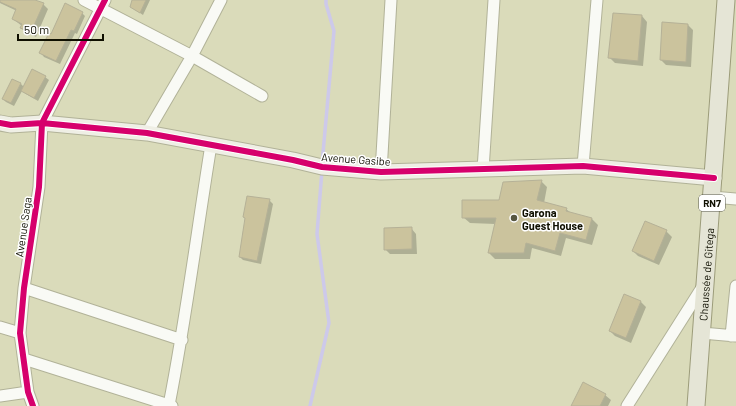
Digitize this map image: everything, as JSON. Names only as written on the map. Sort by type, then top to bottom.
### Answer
[{"type":"main road","name":"Chaussée de Gitega","points":[[696,406],[726,0]]},
{"type":"street","points":[[84,0],[103,4],[262,96]]},
{"type":"street","points":[[147,133],[192,56],[221,0]]},
{"type":"street","points":[[381,172],[391,0]]},
{"type":"street","points":[[483,170],[494,0]]},
{"type":"street","points":[[583,166],[597,0]]},
{"type":"street","points":[[42,123],[103,4]]},
{"type":"street","name":"Avenue Gasibe","points":[[0,123],[11,125],[42,123],[147,133],[293,160],[322,167],[381,172],[583,166],[714,178]]},
{"type":"street","name":"Avenue Saga","points":[[34,406],[28,392],[20,333],[24,288],[39,187],[42,123]]},
{"type":"street","points":[[24,359],[171,405],[182,340],[189,279],[210,145]]},
{"type":"street","points":[[712,197],[736,198]]},
{"type":"street","points":[[627,406],[705,284]]},
{"type":"street","points":[[702,333],[733,336],[736,286]]},
{"type":"street","points":[[24,288],[182,340]]},
{"type":"street","points":[[0,327],[20,333]]},
{"type":"street","points":[[0,396],[28,392]]},
{"type":"building","points":[[0,0],[35,0],[44,3],[31,32],[20,28],[22,24],[12,19],[16,9],[0,2]]},
{"type":"building","points":[[132,0],[146,0],[140,13],[130,7]]},
{"type":"building","points":[[65,3],[83,12],[74,31],[71,30],[56,61],[39,53],[49,33],[51,34]]},
{"type":"building","points":[[613,13],[642,15],[638,61],[608,58]]},
{"type":"building","points":[[662,22],[688,24],[686,62],[660,60]]},
{"type":"building","points":[[32,69],[46,76],[34,98],[21,91]]},
{"type":"building","points":[[12,79],[21,83],[11,103],[2,99]]},
{"type":"building","points":[[542,180],[537,200],[567,208],[566,211],[592,218],[586,240],[560,233],[555,251],[526,243],[524,253],[488,253],[496,218],[462,218],[462,200],[499,200],[503,182]]},
{"type":"building","points":[[247,196],[270,199],[257,261],[239,257],[245,218],[243,217]]},
{"type":"building","points":[[645,221],[667,230],[654,261],[632,251]]},
{"type":"building","points":[[412,227],[412,249],[384,250],[384,228]]},
{"type":"building","points":[[624,294],[641,301],[626,338],[609,331]]},
{"type":"building","points":[[583,382],[606,394],[600,406],[571,406]]},
{"type":"waterway","points":[[322,164],[334,31],[326,0]]},
{"type":"waterway","points":[[310,406],[329,323],[317,234],[322,170]]},
{"type":"cycle path","points":[[33,406],[28,392],[20,333],[24,288],[39,187],[42,123],[105,0]]},
{"type":"cycle path","points":[[0,123],[11,125],[42,123],[147,133],[293,160],[322,167],[381,172],[583,166],[714,178]]},
{"type":"place","name":"Garona Guest House","points":[[514,218]]}]
